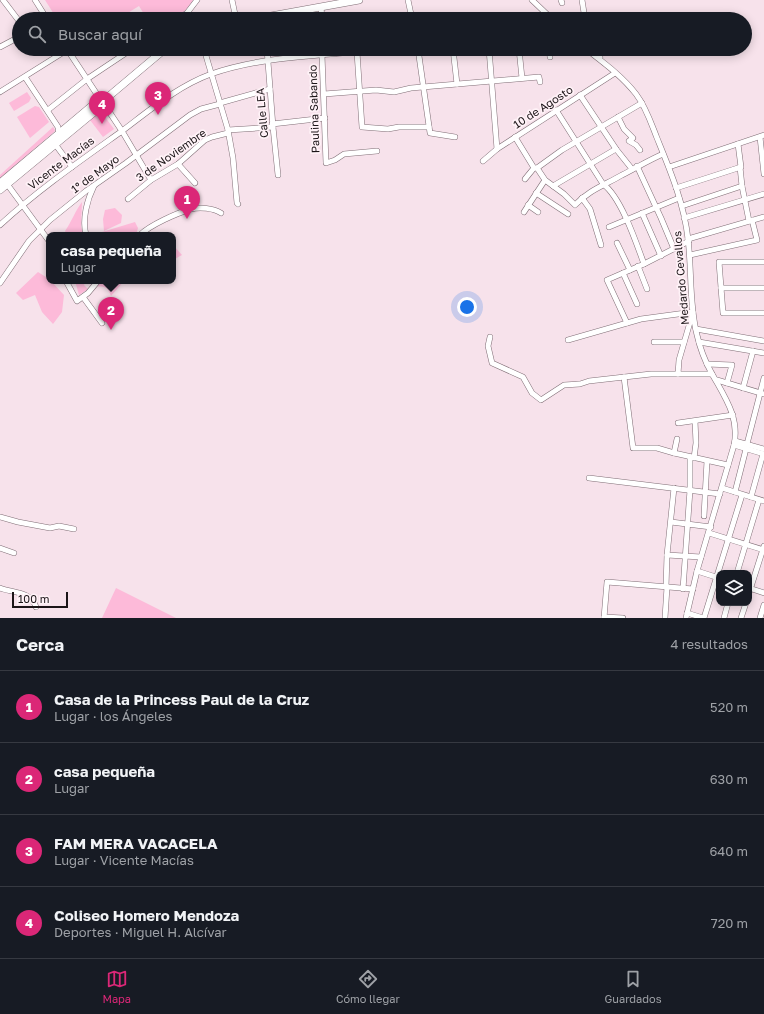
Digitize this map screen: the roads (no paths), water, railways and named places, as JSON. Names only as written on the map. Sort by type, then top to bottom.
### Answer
[{"type":"main road","points":[[295,12],[345,1],[359,0]]},
{"type":"main road","points":[[0,190],[4,183],[68,126],[102,102],[157,56]]},
{"type":"main road","points":[[4,183],[78,126],[102,102]]},
{"type":"street","points":[[3,0],[12,12]]},
{"type":"street","points":[[35,0],[43,12]]},
{"type":"street","points":[[189,12],[197,0]]},
{"type":"street","points":[[232,0],[235,12]]},
{"type":"street","points":[[408,0],[411,12]]},
{"type":"street","points":[[532,0],[545,12]]},
{"type":"street","points":[[582,0],[584,12]]},
{"type":"street","points":[[321,7],[321,12]]},
{"type":"street","points":[[0,47],[12,41]]},
{"type":"street","points":[[0,92],[58,56]]},
{"type":"street","points":[[71,56],[122,131],[151,180]]},
{"type":"street","points":[[48,110],[87,79],[122,56]]},
{"type":"street","points":[[206,56],[228,132],[234,162],[238,204]]},
{"type":"street","name":"Calle LEA","points":[[268,56],[272,126],[278,175]]},
{"type":"street","name":"Vicente Macías","points":[[0,225],[23,204],[72,167],[183,87],[194,81],[211,74],[243,65],[268,60],[312,56]]},
{"type":"street","name":"Paulina Sabando","points":[[323,56],[326,162],[331,162],[344,154],[377,151]]},
{"type":"street","points":[[357,56],[362,127],[388,129],[399,127],[429,127]]},
{"type":"street","points":[[419,56],[430,133],[454,137]]},
{"type":"street","points":[[454,56],[458,84]]},
{"type":"street","points":[[490,56],[497,149]]},
{"type":"street","points":[[520,56],[522,78]]},
{"type":"street","name":"Medardo Cevallos","points":[[595,56],[630,87],[642,103],[669,167],[682,206],[688,240],[693,312],[699,342],[707,364],[728,400],[736,426],[735,443],[697,571],[687,616]]},
{"type":"street","points":[[600,56],[614,72]]},
{"type":"street","name":"10 de Agosto","points":[[484,161],[515,136],[614,72]]},
{"type":"street","points":[[25,77],[55,121],[59,134],[55,144],[72,167]]},
{"type":"street","points":[[324,94],[360,91],[394,92],[423,87],[539,77],[540,82]]},
{"type":"street","name":"1º de Mayo","points":[[0,283],[30,241],[50,220],[94,185],[190,115],[201,109],[270,89]]},
{"type":"street","points":[[580,95],[600,127],[632,169]]},
{"type":"street","points":[[525,179],[551,156],[642,103]]},
{"type":"street","points":[[556,110],[603,184],[611,190],[626,220],[641,265],[647,289]]},
{"type":"street","points":[[618,117],[624,129],[633,138],[629,141],[636,145],[640,150]]},
{"type":"street","name":"3 de Noviembre","points":[[128,199],[151,180],[178,164],[205,140],[212,137],[228,132],[324,118]]},
{"type":"street","points":[[55,121],[68,126],[78,126]]},
{"type":"street","points":[[515,136],[545,180],[575,205],[582,198],[603,184],[664,154]]},
{"type":"street","points":[[669,167],[762,136],[764,174]]},
{"type":"street","points":[[690,255],[757,240],[744,200],[738,144]]},
{"type":"street","points":[[553,186],[616,149]]},
{"type":"street","points":[[178,164],[195,183]]},
{"type":"street","points":[[637,166],[674,249]]},
{"type":"street","points":[[676,188],[740,167]]},
{"type":"street","points":[[524,212],[545,180]]},
{"type":"street","points":[[4,183],[23,204],[46,238]]},
{"type":"street","points":[[86,232],[86,206],[94,185]]},
{"type":"street","points":[[682,206],[742,186]]},
{"type":"street","points":[[536,192],[568,214]]},
{"type":"street","points":[[684,218],[764,194]]},
{"type":"street","points":[[582,198],[590,209],[601,245]]},
{"type":"street","points":[[609,227],[679,198]]},
{"type":"street","points":[[528,205],[538,212]]},
{"type":"street","points":[[144,232],[152,226],[192,208],[206,208],[221,213]]},
{"type":"street","points":[[642,213],[660,256]]},
{"type":"street","points":[[627,323],[607,280],[660,256],[688,240],[764,217]]},
{"type":"street","points":[[617,243],[630,270]]},
{"type":"street","points":[[764,262],[719,262],[723,313],[764,314]]},
{"type":"street","points":[[622,273],[637,304]]},
{"type":"street","points":[[68,284],[77,301],[96,284]]},
{"type":"street","points":[[721,288],[764,288]]},
{"type":"street","points":[[83,297],[102,323]]},
{"type":"street","points":[[568,340],[641,319],[693,312],[679,360],[678,374]]},
{"type":"street","points":[[696,329],[764,341]]},
{"type":"street","points":[[490,337],[488,346],[492,363],[523,377],[532,393],[541,400],[564,385],[580,384],[589,381],[651,374],[712,374]]},
{"type":"street","points":[[654,342],[684,342]]},
{"type":"street","points":[[699,342],[764,353]]},
{"type":"street","points":[[743,388],[753,351]]},
{"type":"street","points":[[707,364],[732,365],[727,383]]},
{"type":"street","points":[[624,377],[633,448],[657,448],[728,465]]},
{"type":"street","points":[[735,492],[746,446],[762,394],[764,378]]},
{"type":"street","points":[[717,380],[762,394]]},
{"type":"street","points":[[678,423],[733,415]]},
{"type":"street","points":[[683,589],[692,457],[696,443],[695,421]]},
{"type":"street","points":[[674,452],[678,440]]},
{"type":"street","points":[[735,443],[764,450],[751,497]]},
{"type":"street","points":[[704,516],[707,461]]},
{"type":"street","points":[[589,478],[706,492],[735,492],[762,501],[738,570]]},
{"type":"street","points":[[665,618],[667,555],[674,488]]},
{"type":"street","points":[[720,570],[742,495]]},
{"type":"street","points":[[0,517],[50,528],[59,526],[74,529]]},
{"type":"street","points":[[671,522],[687,524],[710,530],[746,545],[764,549],[752,584]]},
{"type":"street","points":[[0,548],[14,553]]},
{"type":"street","points":[[667,555],[701,557]]},
{"type":"street","points":[[697,571],[716,577]]},
{"type":"street","points":[[623,618],[604,617],[607,582],[693,589]]},
{"type":"street","points":[[687,616],[704,618],[716,584]]},
{"type":"street","points":[[0,588],[25,594],[32,599],[36,607]]},
{"type":"street","points":[[752,590],[764,593]]},
{"type":"street","points":[[760,618],[764,605]]},
{"type":"street","points":[[724,618],[727,606]]},
{"type":"street","points":[[741,618],[745,606]]},
{"type":"place","name":"FAM MERA VACACELA","points":[[158,115]]},
{"type":"place","name":"Coliseo Homero Mendoza","points":[[102,124]]},
{"type":"place","name":"Casa de la Princess Paul de la Cruz","points":[[187,219]]},
{"type":"place","name":"casa pequeña","points":[[111,330]]}]
